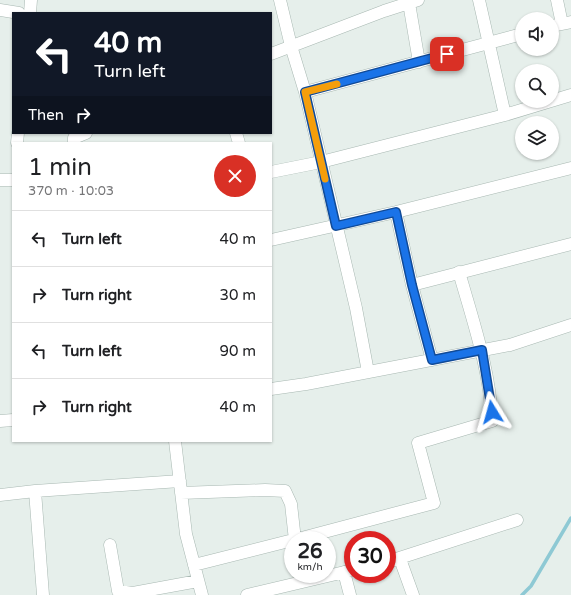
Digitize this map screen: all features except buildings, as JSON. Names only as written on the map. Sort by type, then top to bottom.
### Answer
[{"type":"street","points":[[30,12],[31,0]]},
{"type":"street","points":[[280,0],[291,46],[305,92],[320,162],[356,308],[368,372]]},
{"type":"street","points":[[480,0],[505,116]]},
{"type":"street","points":[[557,0],[562,24]]},
{"type":"street","points":[[272,54],[382,5],[414,1],[420,62]]},
{"type":"street","points":[[0,10],[13,12]]},
{"type":"street","points":[[305,92],[515,36]]},
{"type":"street","points":[[272,172],[320,162],[505,116],[571,95]]},
{"type":"street","points":[[74,142],[74,138],[84,134]]},
{"type":"street","points":[[272,240],[396,212],[571,168]]},
{"type":"street","points":[[0,180],[12,180]]},
{"type":"street","points":[[396,212],[412,285],[432,360]]},
{"type":"street","points":[[412,285],[571,244]]},
{"type":"street","points":[[328,531],[434,503],[418,443],[492,421],[492,404],[482,350],[459,272]]},
{"type":"street","points":[[272,389],[510,345],[571,325]]},
{"type":"street","points":[[0,421],[12,420]]},
{"type":"street","points":[[175,442],[186,534],[202,595]]},
{"type":"street","points":[[0,495],[35,491],[180,487],[285,491],[291,504],[293,531]]},
{"type":"street","points":[[35,491],[43,595]]},
{"type":"street","points":[[396,560],[517,520]]},
{"type":"street","points":[[194,565],[284,542]]},
{"type":"street","points":[[110,545],[118,591],[133,593],[198,581]]},
{"type":"street","points":[[400,559],[413,595]]},
{"type":"street","points":[[248,595],[344,572]]},
{"type":"street","points":[[350,583],[350,595]]},
{"type":"waterway","points":[[522,595],[531,586],[571,518]]},
{"type":"slow traffic","points":[[325,179],[305,92],[337,84]]},
{"type":"route","points":[[447,54],[305,92],[336,226],[396,212],[412,285],[432,360],[482,350],[492,404],[492,412]]}]
